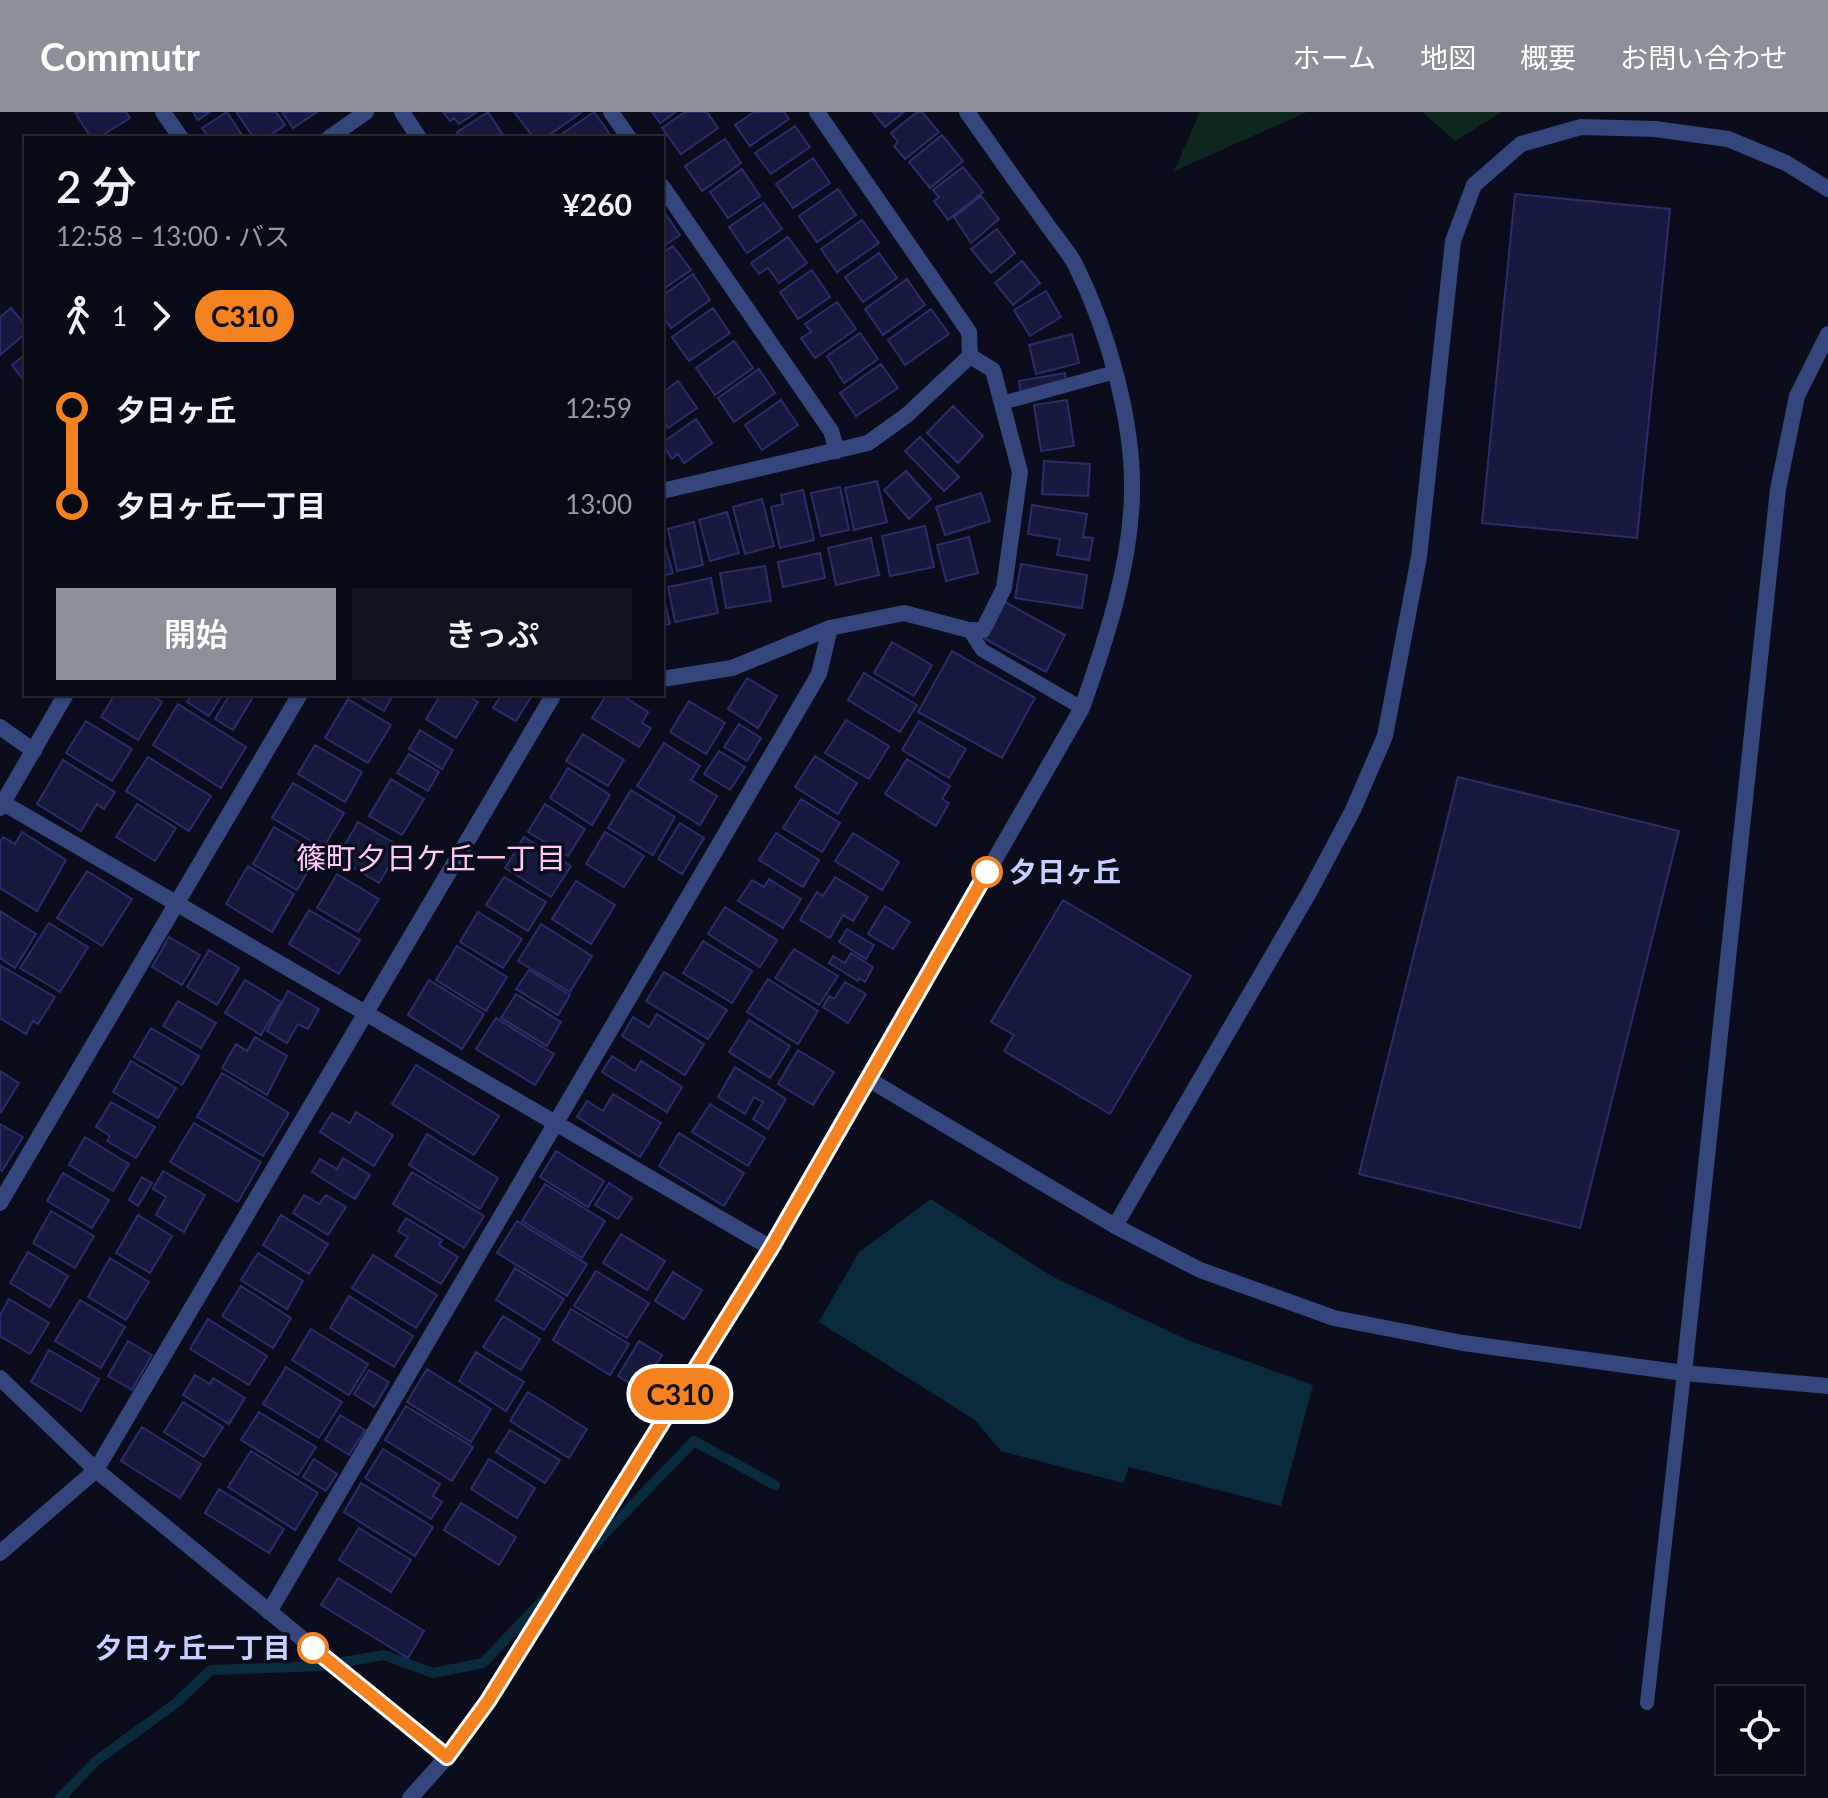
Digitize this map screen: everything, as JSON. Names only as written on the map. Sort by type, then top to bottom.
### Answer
[{"type":"street","points":[[163,112],[180,136]]},
{"type":"street","points":[[332,136],[366,112]]},
{"type":"street","points":[[402,112],[418,136]]},
{"type":"street","points":[[611,112],[628,136]]},
{"type":"street","points":[[664,491],[868,443],[907,415],[970,356],[969,332],[817,112]]},
{"type":"street","points":[[410,1798],[447,1757],[488,1701],[771,1248],[1082,708],[1105,643],[1121,577],[1132,495],[1127,435],[1115,372],[1097,316],[1075,264],[967,112]]},
{"type":"street","points":[[1115,1226],[1310,891],[1353,810],[1385,736],[1419,557],[1453,241],[1474,185],[1521,144],[1581,127],[1655,129],[1728,139],[1786,163],[1828,189]]},
{"type":"street","points":[[664,189],[831,431],[837,451]]},
{"type":"street","points":[[1684,1373],[1778,489],[1797,396],[1828,334]]},
{"type":"street","points":[[664,679],[732,668],[830,628],[904,613],[969,630],[983,630],[1004,588],[1020,472],[993,370],[970,356]]},
{"type":"street","points":[[269,1612],[819,674],[830,628]]},
{"type":"street","points":[[65,696],[2,805],[177,903],[771,1248]]},
{"type":"street","points":[[0,1203],[299,696]]},
{"type":"street","points":[[0,1553],[96,1470],[553,696]]},
{"type":"street","points":[[0,727],[34,751]]},
{"type":"street","points":[[868,1079],[1115,1226],[1200,1270],[1334,1318],[1463,1343],[1684,1373],[1828,1386]]},
{"type":"street","points":[[0,1378],[96,1470],[447,1757]]},
{"type":"lane","points":[[1002,403],[1115,372]]},
{"type":"lane","points":[[969,630],[982,650],[1082,708]]},
{"type":"lane","points":[[1647,1703],[1684,1373]]},
{"type":"green space","points":[[1200,112],[1307,112],[1174,171]]},
{"type":"green space","points":[[1422,112],[1502,112],[1455,141]]},
{"type":"water","points":[[931,1199],[1053,1277],[1190,1341],[1313,1385],[1281,1506],[1129,1467],[1123,1483],[1001,1451],[975,1420],[819,1322],[859,1252]]},
{"type":"building","points":[[75,112],[126,112],[130,118],[101,136],[90,136]]},
{"type":"building","points":[[193,112],[210,112],[198,120]]},
{"type":"building","points":[[227,112],[243,136],[208,136],[202,128]]},
{"type":"building","points":[[236,112],[276,112],[285,125],[269,136],[253,136]]},
{"type":"building","points":[[282,112],[317,112],[293,128]]},
{"type":"building","points":[[443,112],[477,112],[459,124],[454,118],[450,121]]},
{"type":"building","points":[[488,112],[504,136],[459,136],[457,132]]},
{"type":"building","points":[[514,112],[582,112],[548,136],[532,136]]},
{"type":"building","points":[[594,112],[611,136],[559,136]]},
{"type":"building","points":[[652,112],[676,112],[660,123]]},
{"type":"building","points":[[685,112],[707,112],[718,128],[681,154],[662,128]]},
{"type":"building","points":[[754,112],[784,112],[789,119],[750,146],[735,125]]},
{"type":"building","points":[[873,112],[904,112],[885,127]]},
{"type":"building","points":[[917,112],[922,112],[939,132],[905,159],[894,146],[898,142],[891,133]]},
{"type":"building","points":[[795,126],[810,147],[771,174],[755,153]]},
{"type":"building","points":[[942,135],[963,161],[930,188],[909,162]]},
{"type":"building","points":[[725,139],[741,163],[702,191],[685,166]]},
{"type":"building","points":[[813,158],[830,183],[793,208],[776,184]]},
{"type":"building","points":[[963,167],[983,192],[948,220],[934,201],[939,197],[933,190]]},
{"type":"building","points":[[742,169],[760,196],[728,218],[710,192]]},
{"type":"building","points":[[838,189],[856,215],[817,242],[799,216]]},
{"type":"building","points":[[1515,194],[1670,209],[1637,538],[1482,523]]},
{"type":"building","points":[[981,196],[999,219],[971,243],[954,217]]},
{"type":"building","points":[[764,203],[782,229],[747,253],[729,227]]},
{"type":"building","points":[[664,212],[680,235],[664,246]]},
{"type":"building","points":[[862,220],[879,243],[837,272],[821,249]]},
{"type":"building","points":[[997,229],[1015,253],[991,273],[971,249]]},
{"type":"building","points":[[788,237],[807,263],[779,283],[768,268],[759,274],[751,263]]},
{"type":"building","points":[[673,246],[691,270],[664,289],[664,252]]},
{"type":"building","points":[[879,253],[897,278],[863,302],[845,277]]},
{"type":"building","points":[[1022,261],[1040,283],[1013,305],[995,283]]},
{"type":"building","points":[[812,270],[830,297],[798,319],[780,292]]},
{"type":"building","points":[[693,274],[710,300],[671,328],[664,318],[664,295]]},
{"type":"building","points":[[907,279],[925,305],[883,335],[865,309]]},
{"type":"building","points":[[1046,291],[1061,317],[1030,336],[1014,310]]},
{"type":"building","points":[[837,302],[856,329],[815,358],[801,338],[811,332],[805,324]]},
{"type":"building","points":[[11,308],[24,324],[24,335],[0,355],[0,317]]},
{"type":"building","points":[[713,308],[730,333],[689,361],[672,337]]},
{"type":"building","points":[[931,309],[949,334],[905,365],[888,340]]},
{"type":"building","points":[[860,333],[878,359],[844,383],[827,356]]},
{"type":"building","points":[[1072,334],[1079,363],[1036,374],[1029,345]]},
{"type":"building","points":[[734,341],[753,368],[715,395],[696,368]]},
{"type":"building","points":[[24,356],[24,380],[12,365]]},
{"type":"building","points":[[881,364],[898,388],[856,416],[840,393]]},
{"type":"building","points":[[759,369],[775,393],[734,422],[718,398]]},
{"type":"building","points":[[1065,373],[1068,391],[1022,399],[1019,381]]},
{"type":"building","points":[[678,381],[697,408],[668,428],[664,422],[664,392]]},
{"type":"building","points":[[781,400],[798,425],[762,450],[745,425]]},
{"type":"building","points":[[1067,400],[1074,446],[1041,451],[1034,405]]},
{"type":"building","points":[[953,406],[983,436],[958,463],[927,433]]},
{"type":"building","points":[[696,419],[712,443],[684,463],[678,454],[672,459],[664,442]]},
{"type":"building","points":[[920,437],[959,477],[944,491],[905,451]]},
{"type":"building","points":[[1044,461],[1090,464],[1088,496],[1042,494]]},
{"type":"building","points":[[906,471],[931,499],[909,519],[884,490]]},
{"type":"building","points":[[877,481],[887,522],[854,530],[845,488]]},
{"type":"building","points":[[840,487],[849,530],[821,536],[811,493]]},
{"type":"building","points":[[803,490],[814,540],[780,548],[771,507],[783,504],[781,495]]},
{"type":"building","points":[[981,493],[990,521],[945,535],[936,507]]},
{"type":"building","points":[[762,499],[774,546],[745,554],[733,507]]},
{"type":"building","points":[[1032,505],[1087,514],[1083,537],[1093,538],[1089,560],[1057,555],[1060,539],[1028,534]]},
{"type":"building","points":[[727,512],[739,553],[710,561],[699,520]]},
{"type":"building","points":[[694,522],[703,565],[677,571],[668,529]]},
{"type":"building","points":[[925,526],[934,567],[890,576],[882,536]]},
{"type":"building","points":[[969,537],[978,573],[946,581],[937,545]]},
{"type":"building","points":[[871,538],[879,575],[836,585],[828,548]]},
{"type":"building","points":[[664,543],[673,573],[664,575]]},
{"type":"building","points":[[820,553],[825,578],[783,587],[778,562]]},
{"type":"building","points":[[1021,564],[1087,575],[1082,608],[1015,598]]},
{"type":"building","points":[[765,566],[771,601],[726,608],[720,573]]},
{"type":"building","points":[[711,578],[718,613],[675,622],[668,587]]},
{"type":"building","points":[[664,600],[670,624],[664,626]]},
{"type":"building","points":[[1005,602],[1065,635],[1046,672],[985,639]]},
{"type":"building","points":[[892,642],[932,665],[914,696],[874,673]]},
{"type":"building","points":[[952,651],[1035,698],[1002,758],[918,712]]},
{"type":"building","points":[[864,673],[917,705],[900,732],[848,700]]},
{"type":"building","points":[[747,678],[777,696],[758,728],[728,709]]},
{"type":"building","points":[[114,696],[152,696],[162,702],[138,740],[101,717]]},
{"type":"building","points":[[191,696],[222,696],[209,716],[187,702]]},
{"type":"building","points":[[229,696],[253,697],[233,730],[215,719]]},
{"type":"building","points":[[358,696],[393,696],[384,711]]},
{"type":"building","points":[[440,696],[468,696],[478,702],[456,738],[426,719]]},
{"type":"building","points":[[501,696],[532,696],[516,721],[493,708]]},
{"type":"building","points":[[606,696],[623,696],[648,712],[642,723],[651,728],[639,747],[592,718]]},
{"type":"building","points":[[348,699],[391,725],[368,763],[325,738]]},
{"type":"building","points":[[689,701],[725,723],[706,754],[670,732]]},
{"type":"building","points":[[178,704],[246,747],[221,788],[153,745]]},
{"type":"building","points":[[846,720],[889,746],[869,779],[825,753]]},
{"type":"building","points":[[86,721],[132,749],[112,781],[66,753]]},
{"type":"building","points":[[919,721],[966,749],[949,778],[902,750]]},
{"type":"building","points":[[739,724],[761,738],[747,761],[724,747]]},
{"type":"building","points":[[420,730],[453,750],[442,769],[409,749]]},
{"type":"building","points":[[583,734],[624,760],[608,786],[566,761]]},
{"type":"building","points":[[664,743],[700,766],[691,780],[717,796],[700,825],[637,786]]},
{"type":"building","points":[[315,745],[362,772],[345,802],[298,774]]},
{"type":"building","points":[[719,751],[745,767],[730,790],[704,774]]},
{"type":"building","points":[[409,754],[439,772],[428,791],[397,773]]},
{"type":"building","points":[[815,756],[857,783],[838,814],[795,787]]},
{"type":"building","points":[[148,757],[211,796],[189,831],[126,791]]},
{"type":"building","points":[[907,759],[950,786],[942,799],[949,803],[936,826],[885,794]]},
{"type":"building","points":[[63,760],[115,792],[104,809],[97,804],[81,831],[37,804]]},
{"type":"building","points":[[568,768],[610,795],[592,825],[550,798]]},
{"type":"building","points":[[1458,777],[1679,831],[1580,1228],[1359,1174]]},
{"type":"building","points":[[391,779],[424,799],[402,835],[369,816]]},
{"type":"building","points":[[293,783],[344,813],[323,848],[272,818]]},
{"type":"building","points":[[631,790],[675,817],[653,855],[608,828]]},
{"type":"building","points":[[801,799],[840,823],[822,852],[783,828]]},
{"type":"building","points":[[137,804],[176,828],[155,861],[116,837]]},
{"type":"building","points":[[545,804],[585,829],[568,856],[528,832]]},
{"type":"building","points":[[358,822],[401,847],[379,883],[337,858]]},
{"type":"building","points":[[680,823],[704,838],[682,874],[658,859]]},
{"type":"building","points":[[274,827],[318,853],[297,890],[253,864]]},
{"type":"building","points":[[22,832],[66,860],[37,911],[0,888],[0,842],[3,837],[15,844]]},
{"type":"building","points":[[605,832],[644,856],[624,887],[586,864]]},
{"type":"building","points":[[776,833],[819,860],[803,887],[759,860]]},
{"type":"building","points":[[853,833],[899,862],[882,890],[835,861]]},
{"type":"building","points":[[524,837],[571,866],[551,897],[505,868]]},
{"type":"building","points":[[248,866],[294,894],[272,932],[226,904]]},
{"type":"building","points":[[87,871],[132,899],[102,946],[57,918]]},
{"type":"building","points":[[337,874],[379,899],[358,932],[317,908]]},
{"type":"building","points":[[504,877],[546,902],[528,931],[486,905]]},
{"type":"building","points":[[835,877],[868,897],[853,921],[843,915],[830,938],[800,920],[817,892],[823,896]]},
{"type":"building","points":[[769,879],[801,899],[783,928],[738,901],[752,880],[764,887]]},
{"type":"building","points":[[576,881],[615,905],[591,944],[552,919]]},
{"type":"building","points":[[1063,900],[1191,976],[1110,1114],[1004,1051],[1014,1035],[991,1022]]},
{"type":"building","points":[[885,906],[910,922],[893,949],[868,934]]},
{"type":"building","points":[[725,907],[777,940],[760,967],[708,934]]},
{"type":"building","points":[[309,910],[360,940],[339,974],[289,944]]},
{"type":"building","points":[[0,911],[36,934],[15,968],[0,958]]},
{"type":"building","points":[[478,912],[522,939],[503,968],[460,942]]},
{"type":"building","points":[[49,923],[88,947],[60,992],[20,968]]},
{"type":"building","points":[[541,924],[592,956],[570,992],[518,961]]},
{"type":"building","points":[[847,929],[874,945],[866,959],[839,942]]},
{"type":"building","points":[[169,937],[200,955],[182,985],[152,967]]},
{"type":"building","points":[[703,941],[752,971],[732,1003],[683,973]]},
{"type":"building","points":[[457,946],[507,977],[486,1011],[436,980]]},
{"type":"building","points":[[794,949],[838,976],[819,1005],[775,978]]},
{"type":"building","points":[[209,950],[239,968],[217,1005],[187,987]]},
{"type":"building","points":[[851,953],[873,967],[865,982],[829,963],[833,956],[845,963]]},
{"type":"building","points":[[0,965],[55,997],[38,1024],[33,1021],[26,1034],[0,1018]]},
{"type":"building","points":[[529,970],[570,995],[558,1015],[516,989]]},
{"type":"building","points":[[664,972],[727,1010],[708,1039],[646,1001]]},
{"type":"building","points":[[768,979],[818,1011],[798,1044],[747,1012]]},
{"type":"building","points":[[245,980],[281,1002],[261,1035],[225,1013]]},
{"type":"building","points":[[429,980],[484,1014],[462,1049],[408,1015]]},
{"type":"building","points":[[845,982],[866,994],[848,1023],[823,1007],[829,996],[834,999]]},
{"type":"building","points":[[288,991],[319,1009],[308,1029],[298,1024],[287,1043],[267,1031]]},
{"type":"building","points":[[516,994],[561,1022],[547,1046],[501,1018]]},
{"type":"building","points":[[178,1001],[216,1023],[201,1048],[163,1026]]},
{"type":"building","points":[[657,1014],[704,1044],[685,1075],[622,1036],[633,1017],[649,1027]]},
{"type":"building","points":[[496,1018],[554,1054],[535,1085],[476,1049]]},
{"type":"building","points":[[749,1020],[790,1046],[770,1078],[729,1052]]},
{"type":"building","points":[[151,1028],[199,1056],[182,1085],[134,1057]]},
{"type":"building","points":[[255,1037],[287,1056],[267,1095],[222,1068],[236,1044],[247,1051]]},
{"type":"building","points":[[798,1050],[834,1072],[813,1105],[778,1084]]},
{"type":"building","points":[[612,1056],[635,1071],[641,1061],[682,1087],[667,1112],[602,1072]]},
{"type":"building","points":[[131,1061],[176,1088],[158,1118],[113,1092]]},
{"type":"building","points":[[416,1065],[499,1116],[474,1155],[392,1104]]},
{"type":"building","points":[[735,1067],[786,1099],[768,1129],[753,1119],[763,1102],[754,1097],[745,1114],[718,1097]]},
{"type":"building","points":[[0,1071],[19,1083],[1,1112],[0,1112]]},
{"type":"building","points":[[222,1073],[289,1113],[263,1156],[197,1117]]},
{"type":"building","points":[[613,1094],[661,1123],[640,1157],[577,1117],[587,1101],[603,1111]]},
{"type":"building","points":[[111,1102],[155,1127],[136,1158],[107,1141],[110,1136],[96,1127]]},
{"type":"building","points":[[710,1104],[765,1138],[748,1166],[692,1132]]},
{"type":"building","points":[[356,1112],[393,1135],[374,1166],[320,1132],[332,1113],[350,1123]]},
{"type":"building","points":[[194,1123],[261,1162],[238,1202],[170,1162]]},
{"type":"building","points":[[0,1124],[23,1137],[2,1171],[0,1170]]},
{"type":"building","points":[[679,1133],[744,1173],[724,1206],[659,1166]]},
{"type":"building","points":[[427,1134],[498,1178],[480,1209],[409,1165]]},
{"type":"building","points":[[85,1137],[129,1164],[113,1191],[69,1165]]},
{"type":"building","points":[[556,1151],[604,1181],[588,1207],[540,1177]]},
{"type":"building","points":[[343,1158],[370,1175],[355,1199],[312,1172],[320,1159],[337,1169]]},
{"type":"building","points":[[163,1171],[205,1195],[184,1232],[156,1215],[166,1197],[153,1189]]},
{"type":"building","points":[[412,1172],[484,1216],[464,1248],[393,1204]]},
{"type":"building","points":[[63,1173],[109,1200],[92,1228],[47,1201]]},
{"type":"building","points":[[142,1177],[152,1183],[138,1206],[129,1200]]},
{"type":"building","points":[[609,1183],[632,1198],[618,1219],[595,1205]]},
{"type":"building","points":[[545,1184],[605,1221],[582,1258],[522,1221]]},
{"type":"building","points":[[304,1195],[319,1204],[326,1195],[346,1207],[328,1235],[293,1213]]},
{"type":"building","points":[[51,1211],[94,1236],[75,1268],[33,1243]]},
{"type":"building","points":[[138,1215],[172,1236],[150,1273],[116,1253]]},
{"type":"building","points":[[281,1215],[328,1244],[309,1274],[263,1245]]},
{"type":"building","points":[[406,1218],[442,1240],[439,1245],[458,1257],[441,1284],[395,1256],[408,1237],[398,1231]]},
{"type":"building","points":[[517,1221],[587,1264],[567,1296],[497,1253]]},
{"type":"building","points":[[621,1234],[665,1261],[647,1290],[603,1263]]},
{"type":"building","points":[[28,1252],[68,1276],[50,1307],[10,1283]]},
{"type":"building","points":[[258,1253],[303,1281],[287,1309],[241,1280]]},
{"type":"building","points":[[373,1255],[437,1295],[416,1328],[352,1288]]},
{"type":"building","points":[[110,1258],[149,1282],[126,1320],[88,1297]]},
{"type":"building","points":[[515,1268],[564,1299],[544,1330],[496,1300]]},
{"type":"building","points":[[596,1271],[649,1303],[627,1338],[574,1306]]},
{"type":"building","points":[[673,1272],[702,1290],[684,1319],[655,1301]]},
{"type":"building","points":[[241,1286],[291,1318],[273,1348],[222,1316]]},
{"type":"building","points":[[349,1296],[413,1336],[394,1367],[330,1328]]},
{"type":"building","points":[[9,1299],[49,1323],[30,1354],[0,1336],[0,1315]]},
{"type":"building","points":[[80,1300],[125,1327],[101,1368],[55,1341]]},
{"type":"building","points":[[571,1309],[629,1344],[610,1375],[553,1340]]},
{"type":"building","points":[[503,1316],[540,1339],[521,1370],[483,1347]]},
{"type":"building","points":[[208,1319],[267,1356],[249,1385],[190,1349]]},
{"type":"building","points":[[311,1329],[368,1364],[349,1395],[292,1360]]},
{"type":"building","points":[[128,1341],[152,1355],[132,1390],[108,1376]]},
{"type":"building","points":[[639,1341],[662,1355],[640,1390],[618,1376]]},
{"type":"building","points":[[49,1350],[99,1379],[81,1411],[31,1382]]},
{"type":"building","points":[[476,1352],[524,1382],[506,1411],[459,1381]]},
{"type":"building","points":[[286,1367],[342,1402],[319,1438],[263,1404]]},
{"type":"building","points":[[427,1369],[491,1409],[471,1442],[407,1402]]},
{"type":"building","points":[[369,1370],[389,1382],[374,1407],[354,1394]]},
{"type":"building","points":[[195,1375],[210,1384],[213,1378],[245,1398],[229,1424],[183,1395]]},
{"type":"building","points":[[528,1392],[587,1429],[569,1458],[510,1421]]},
{"type":"building","points":[[183,1402],[223,1427],[204,1457],[164,1432]]},
{"type":"building","points":[[406,1406],[473,1447],[452,1481],[385,1440]]},
{"type":"building","points":[[259,1412],[316,1447],[298,1475],[241,1440]]},
{"type":"building","points":[[340,1415],[365,1430],[349,1455],[325,1440]]},
{"type":"building","points":[[142,1427],[201,1464],[180,1498],[121,1461]]},
{"type":"building","points":[[510,1430],[560,1460],[545,1483],[496,1452]]},
{"type":"building","points":[[383,1449],[440,1484],[433,1496],[442,1502],[431,1519],[365,1478]]},
{"type":"building","points":[[251,1451],[318,1493],[295,1530],[228,1487]]},
{"type":"building","points":[[314,1459],[337,1474],[326,1491],[303,1477]]},
{"type":"building","points":[[489,1459],[535,1488],[517,1518],[471,1489]]},
{"type":"building","points":[[361,1483],[433,1527],[415,1556],[344,1512]]},
{"type":"building","points":[[219,1489],[284,1529],[269,1553],[205,1513]]},
{"type":"building","points":[[461,1503],[516,1537],[499,1565],[444,1530]]},
{"type":"building","points":[[359,1528],[411,1560],[391,1592],[339,1560]]},
{"type":"building","points":[[338,1578],[424,1631],[408,1658],[321,1605]]},
{"type":"waterway","points":[[590,1549],[694,1441],[775,1485]]},
{"type":"waterway","points":[[60,1798],[96,1761],[176,1703],[211,1670],[322,1666],[384,1655],[433,1673],[483,1663],[547,1596]]},
{"type":"bus line","name":"C310","points":[[313,1648],[447,1757],[488,1701],[771,1248],[987,872]]},
{"type":"place","name":"夕日ヶ丘","points":[[987,872]]},
{"type":"place","name":"夕日ヶ丘一丁目","points":[[313,1648]]},
{"type":"district","name":"篠町夕日ケ丘一丁目","points":[[431,859]]}]
